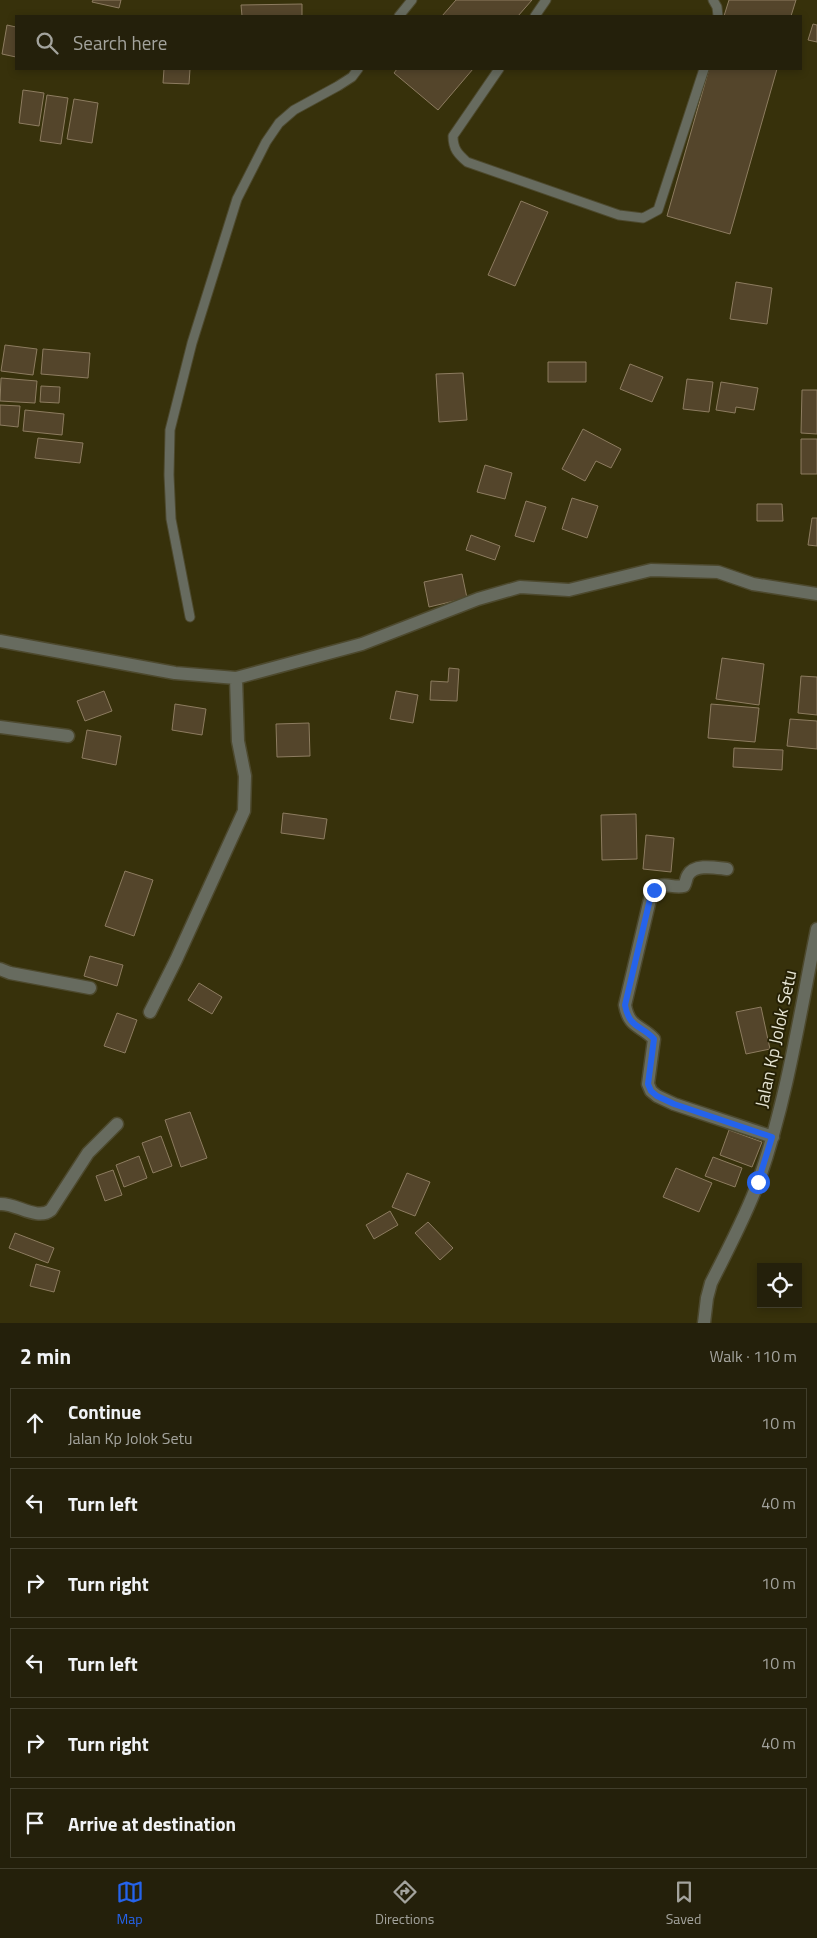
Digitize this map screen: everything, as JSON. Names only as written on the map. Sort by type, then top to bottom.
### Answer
[{"type":"street","points":[[0,641],[175,674],[236,678],[362,644],[478,599],[520,587],[569,590],[651,570],[718,572],[753,584],[817,594]]},
{"type":"street","points":[[150,1012],[176,960],[244,811],[245,776],[238,741],[236,678]]},
{"type":"street","points":[[0,727],[68,736]]},
{"type":"street","points":[[727,869],[712,867],[696,869],[688,874],[684,886],[663,884],[654,890],[651,895],[625,1005],[629,1019],[633,1024],[654,1039],[648,1084],[651,1091],[674,1104],[772,1137]]},
{"type":"street","name":"Jalan Kp Jolok Setu","points":[[704,1323],[706,1298],[711,1284],[758,1182],[772,1137],[782,1099],[817,929]]},
{"type":"street","points":[[0,969],[10,973],[90,988]]},
{"type":"street","points":[[0,1204],[40,1214],[51,1210],[88,1153],[117,1124]]},
{"type":"lane","points":[[400,15],[412,0]]},
{"type":"lane","points":[[536,15],[546,0]]},
{"type":"lane","points":[[713,0],[717,7],[718,15]]},
{"type":"lane","points":[[190,617],[171,519],[169,476],[170,430],[192,343],[238,199],[266,142],[279,123],[294,110],[338,86],[352,77],[357,70]]},
{"type":"lane","points":[[498,70],[453,136],[453,147],[459,155],[467,162],[619,215],[643,218],[658,210],[704,70]]},
{"type":"shaded area","points":[[0,0],[817,0],[817,1323],[0,1323]]},
{"type":"building","points":[[93,0],[121,0],[119,8],[92,2]]},
{"type":"building","points":[[456,0],[532,0],[519,15],[443,15]]},
{"type":"building","points":[[729,0],[796,0],[791,15],[724,15]]},
{"type":"building","points":[[302,4],[302,15],[242,15],[241,5]]},
{"type":"building","points":[[813,24],[817,25],[817,42],[808,40]]},
{"type":"building","points":[[7,25],[15,27],[15,57],[2,54]]},
{"type":"building","points":[[164,70],[190,70],[189,84],[163,83]]},
{"type":"building","points":[[396,70],[472,70],[438,110],[394,73]]},
{"type":"building","points":[[709,70],[777,70],[730,234],[667,216]]},
{"type":"building","points":[[23,90],[44,93],[39,126],[19,123]]},
{"type":"building","points":[[47,95],[68,98],[61,144],[40,141]]},
{"type":"building","points":[[74,99],[98,103],[92,143],[67,139]]},
{"type":"building","points":[[521,201],[548,212],[515,286],[488,275]]},
{"type":"building","points":[[736,282],[772,288],[767,324],[730,319]]},
{"type":"building","points":[[5,345],[37,349],[33,375],[1,371]]},
{"type":"building","points":[[43,349],[90,353],[88,378],[41,374]]},
{"type":"building","points":[[548,362],[586,362],[586,382],[548,382]]},
{"type":"building","points":[[630,364],[663,377],[652,402],[620,389]]},
{"type":"building","points":[[463,373],[467,420],[439,422],[436,374]]},
{"type":"building","points":[[1,378],[37,381],[35,403],[0,401]]},
{"type":"building","points":[[687,379],[713,382],[709,412],[683,409]]},
{"type":"building","points":[[721,382],[758,388],[754,410],[736,407],[735,413],[716,410]]},
{"type":"building","points":[[41,386],[60,387],[59,403],[40,402]]},
{"type":"building","points":[[802,390],[817,390],[817,434],[801,433]]},
{"type":"building","points":[[0,405],[20,406],[18,427],[0,425]]},
{"type":"building","points":[[25,410],[64,414],[62,435],[23,431]]},
{"type":"building","points":[[583,429],[621,449],[611,468],[596,461],[585,481],[562,469]]},
{"type":"building","points":[[38,438],[83,443],[80,463],[35,458]]},
{"type":"building","points":[[801,439],[817,439],[817,474],[801,474]]},
{"type":"building","points":[[485,465],[512,473],[505,499],[477,492]]},
{"type":"building","points":[[572,498],[598,506],[587,538],[562,529]]},
{"type":"building","points":[[526,501],[546,507],[534,542],[515,536]]},
{"type":"building","points":[[757,504],[782,504],[783,521],[757,521]]},
{"type":"building","points":[[812,518],[817,518],[817,546],[808,545]]},
{"type":"building","points":[[471,535],[500,546],[495,560],[466,550]]},
{"type":"building","points":[[462,574],[467,598],[429,607],[424,582]]},
{"type":"building","points":[[722,658],[764,664],[759,705],[716,699]]},
{"type":"building","points":[[449,668],[459,669],[457,701],[430,700],[431,681],[448,682]]},
{"type":"building","points":[[801,676],[817,677],[817,715],[798,713]]},
{"type":"building","points":[[104,691],[112,711],[85,721],[77,701]]},
{"type":"building","points":[[396,691],[418,695],[413,723],[390,719]]},
{"type":"building","points":[[175,704],[206,709],[202,735],[172,730]]},
{"type":"building","points":[[711,704],[759,708],[755,742],[708,738]]},
{"type":"building","points":[[790,719],[817,721],[817,749],[787,746]]},
{"type":"building","points":[[309,723],[310,756],[277,757],[276,724]]},
{"type":"building","points":[[87,730],[121,736],[116,765],[82,758]]},
{"type":"building","points":[[734,748],[783,750],[782,770],[733,767]]},
{"type":"building","points":[[283,813],[327,819],[324,839],[281,833]]},
{"type":"building","points":[[636,814],[637,859],[602,860],[601,815]]},
{"type":"building","points":[[646,835],[674,838],[671,872],[643,869]]},
{"type":"building","points":[[125,871],[153,880],[134,936],[105,926]]},
{"type":"building","points":[[90,956],[123,965],[117,986],[84,976]]},
{"type":"building","points":[[199,983],[222,997],[212,1014],[188,1000]]},
{"type":"building","points":[[761,1007],[770,1049],[746,1054],[736,1012]]},
{"type":"building","points":[[117,1013],[137,1020],[125,1053],[104,1046]]},
{"type":"building","points":[[190,1112],[207,1158],[181,1167],[165,1120]]},
{"type":"building","points":[[729,1130],[762,1142],[752,1167],[720,1155]]},
{"type":"building","points":[[161,1136],[172,1166],[153,1173],[142,1143]]},
{"type":"building","points":[[139,1156],[147,1178],[124,1187],[116,1165]]},
{"type":"building","points":[[713,1157],[742,1168],[735,1187],[705,1176]]},
{"type":"building","points":[[676,1168],[712,1183],[699,1212],[663,1197]]},
{"type":"building","points":[[113,1170],[122,1195],[105,1201],[96,1176]]},
{"type":"building","points":[[407,1173],[430,1182],[415,1216],[392,1207]]},
{"type":"building","points":[[390,1211],[398,1225],[374,1239],[366,1225]]},
{"type":"building","points":[[428,1222],[453,1248],[440,1260],[415,1233]]},
{"type":"building","points":[[15,1233],[54,1248],[48,1263],[9,1248]]},
{"type":"building","points":[[36,1264],[60,1271],[54,1292],[30,1286]]},
{"type":"route","points":[[654,890],[651,895],[625,1005],[626,1012],[633,1024],[652,1036],[655,1042],[648,1084],[651,1091],[657,1096],[674,1104],[772,1137],[758,1182]]}]
